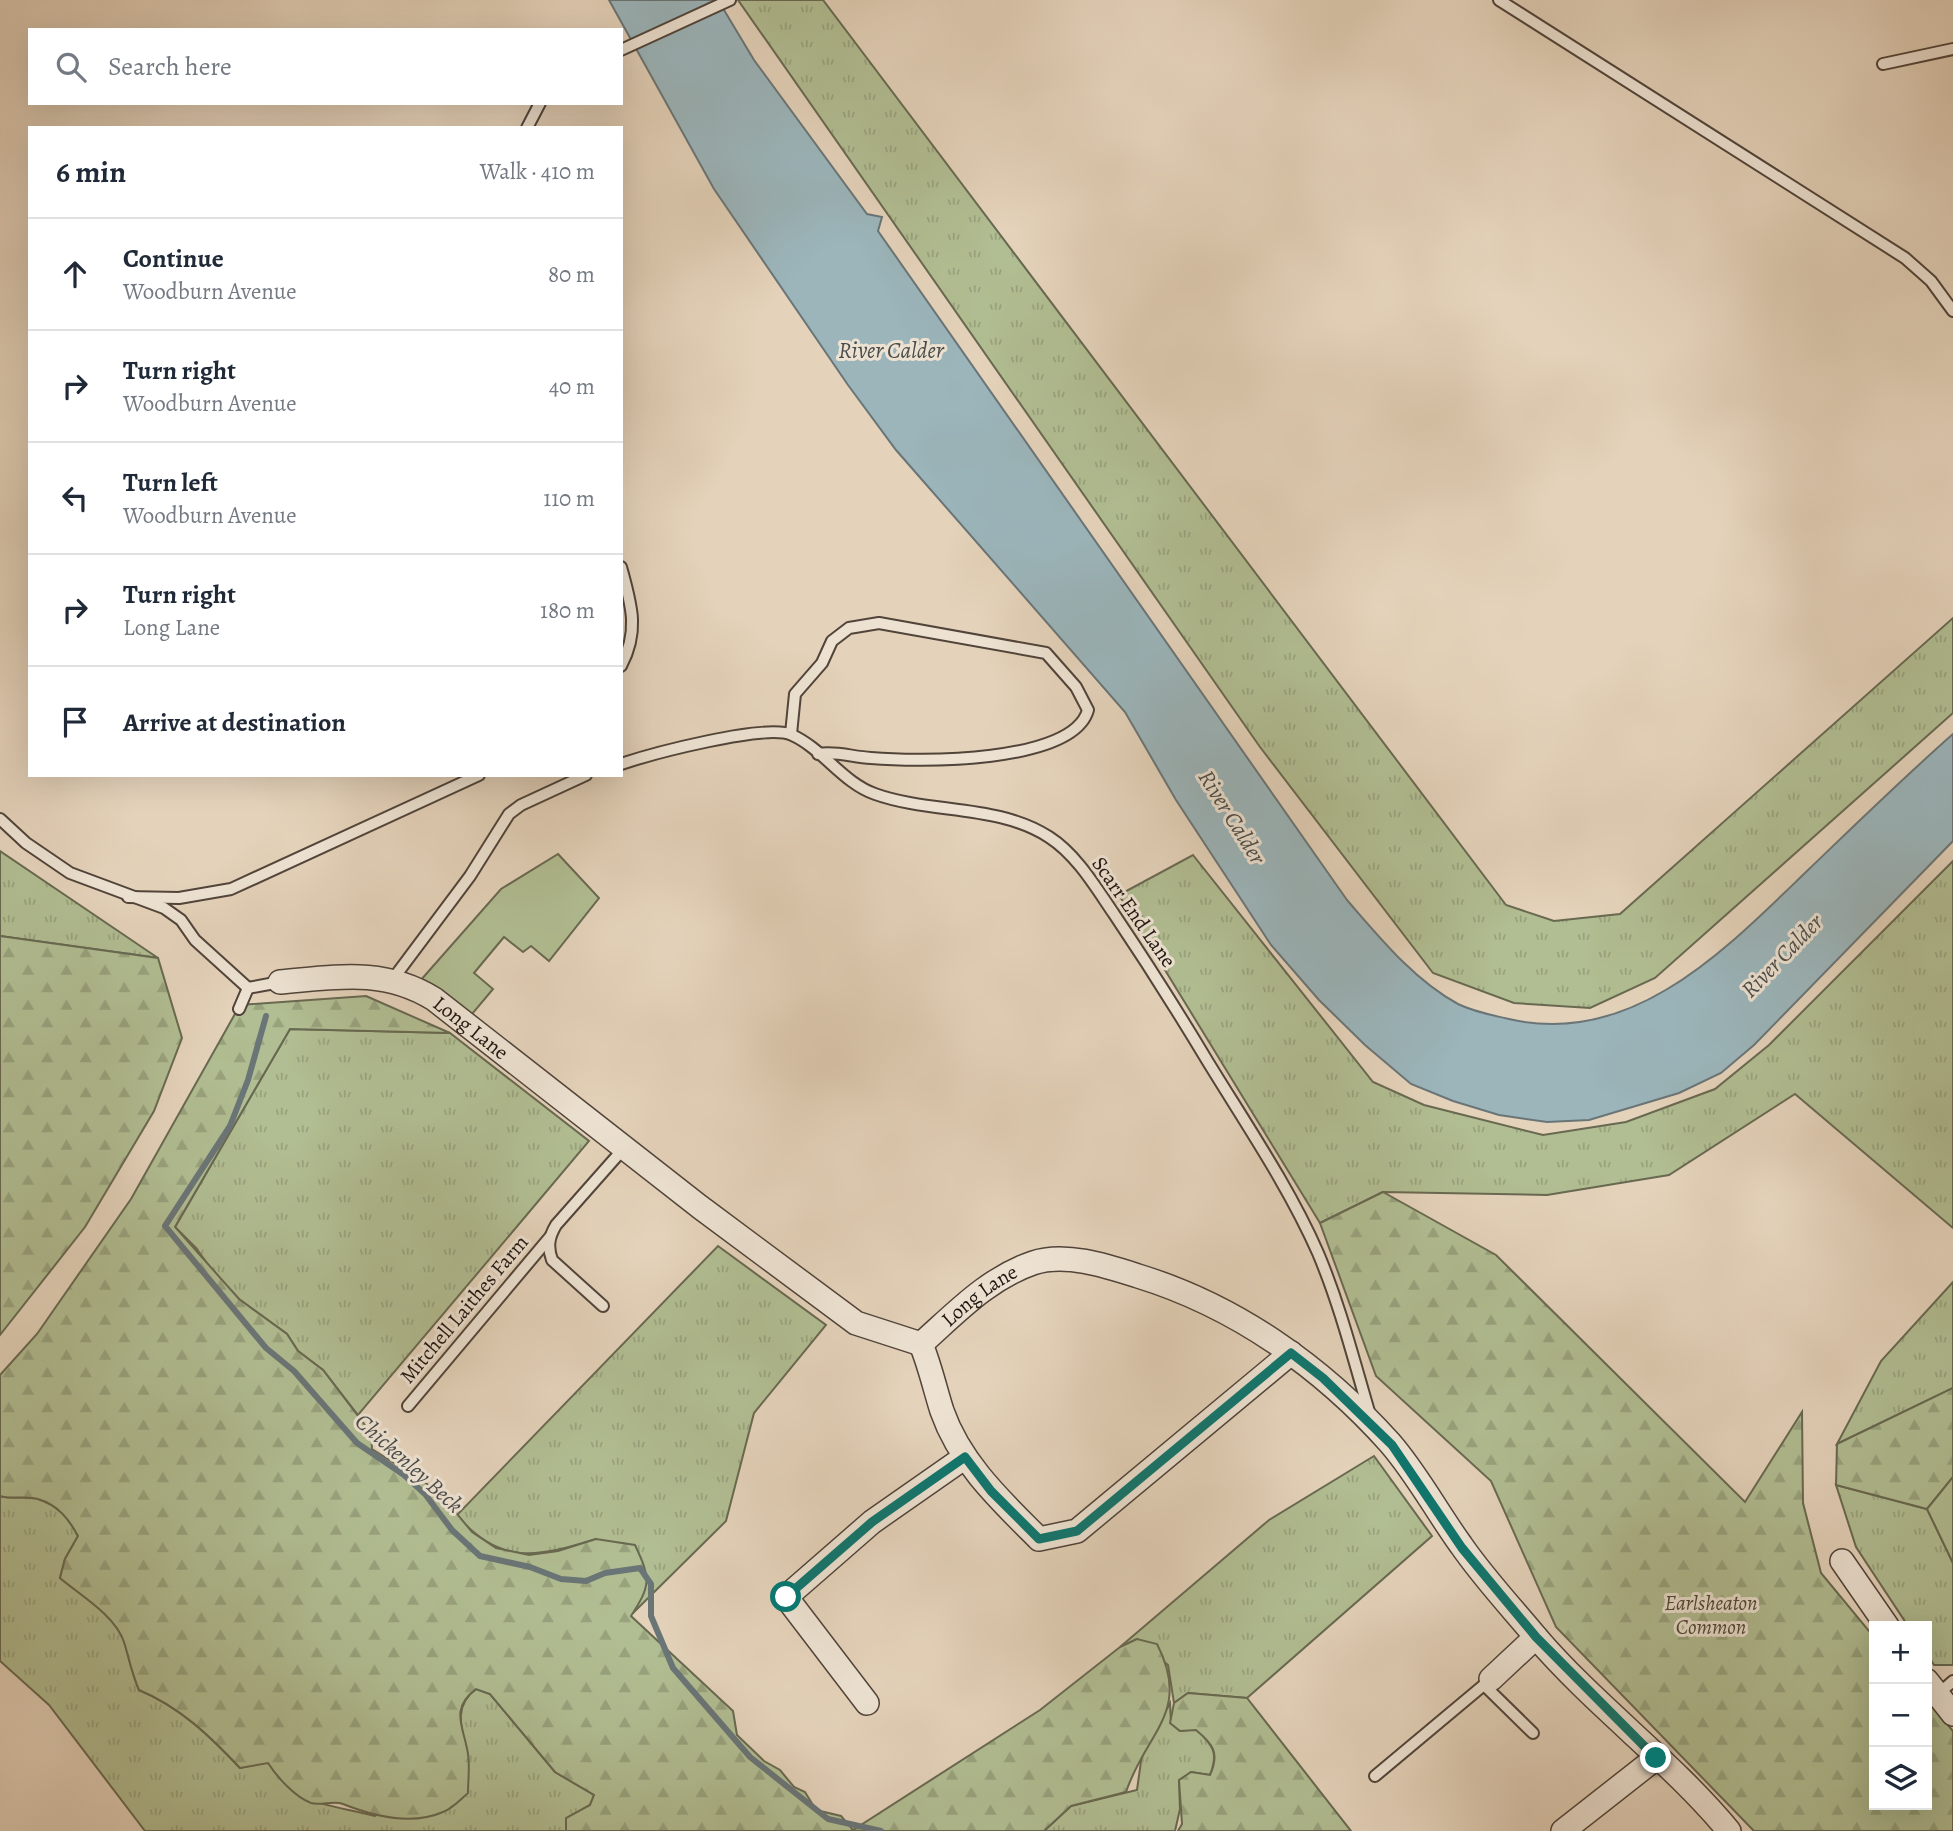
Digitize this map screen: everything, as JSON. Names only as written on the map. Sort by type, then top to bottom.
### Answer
[{"type":"street","name":"Long Lane","points":[[281,982],[361,976],[393,979],[412,985],[434,999],[700,1207],[856,1323],[921,1345],[995,1279],[1036,1262],[1068,1260],[1111,1268],[1165,1284],[1257,1329],[1323,1378],[1392,1445],[1462,1548],[1536,1637],[1656,1758],[1711,1809],[1726,1830]]},
{"type":"street","points":[[921,1345],[943,1413],[965,1457],[991,1491],[1039,1539],[1077,1531],[1291,1353]]},
{"type":"street","points":[[867,1703],[786,1597],[872,1522],[965,1457]]},
{"type":"street","points":[[1842,1562],[1883,1621]]},
{"type":"street","points":[[1487,1682],[1536,1637]]},
{"type":"street","points":[[1939,1686],[1953,1714]]},
{"type":"street","points":[[1563,1831],[1656,1758]]},
{"type":"lane","points":[[623,49],[730,0]]},
{"type":"lane","points":[[1499,0],[1884,243],[1931,281],[1953,312]]},
{"type":"lane","points":[[1883,64],[1953,49]]},
{"type":"lane","points":[[528,126],[539,105]]},
{"type":"lane","points":[[623,575],[631,607],[632,646],[623,662]]},
{"type":"lane","points":[[623,763],[707,741],[791,734],[795,694],[822,663],[832,642],[849,628],[862,623],[880,623],[1046,653],[1076,687],[1088,710],[1078,727],[1041,747],[993,755],[915,760],[869,758],[835,752],[818,754]]},
{"type":"lane","name":"Scarr End Lane","points":[[791,734],[868,791],[887,798],[1006,818],[1034,829],[1064,849],[1086,874],[1156,975],[1293,1205],[1318,1254],[1347,1337],[1373,1426]]},
{"type":"lane","points":[[128,897],[179,898],[231,889],[475,777]]},
{"type":"lane","points":[[393,979],[470,876],[509,814],[521,805],[582,777]]},
{"type":"lane","points":[[0,820],[26,843],[70,873],[128,897],[164,908],[181,920],[195,940],[248,988],[239,1009]]},
{"type":"lane","name":"Long Lane","points":[[248,988],[281,982]]},
{"type":"lane","name":"Mitchell Laithes Farm","points":[[408,1406],[550,1237],[556,1225],[625,1147]]},
{"type":"lane","name":"Mitchell Laithes Farm","points":[[550,1237],[549,1250],[552,1260],[603,1306]]},
{"type":"lane","points":[[1375,1776],[1487,1682],[1533,1733]]},
{"type":"green space","points":[[738,0],[823,0],[1506,905],[1554,921],[1620,914],[1953,618],[1953,713],[1655,978],[1590,1008],[1514,1003],[1433,973],[1260,747]]},
{"type":"green space","points":[[0,851],[158,958],[0,936]]},
{"type":"green space","points":[[558,854],[599,898],[549,961],[531,946],[523,952],[504,937],[474,973],[493,989],[467,1020],[420,981],[501,889]]},
{"type":"green space","points":[[1193,855],[1373,1082],[1424,1105],[1543,1135],[1626,1122],[1715,1089],[1769,1045],[1953,861],[1953,1228],[1795,1094],[1669,1175],[1547,1195],[1383,1192],[1320,1223],[1119,895]]},
{"type":"green space","points":[[0,936],[158,958],[182,1038],[154,1111],[85,1227],[0,1335]]},
{"type":"green space","points":[[366,996],[450,1033],[290,1029],[175,1227],[239,1299],[287,1334],[298,1351],[323,1370],[371,1433],[372,1449],[438,1491],[472,1532],[496,1548],[529,1555],[558,1551],[596,1539],[635,1545],[644,1566],[646,1582],[642,1597],[631,1616],[733,1711],[737,1735],[764,1761],[780,1770],[794,1787],[805,1792],[816,1810],[841,1816],[853,1830],[1040,1710],[1120,1647],[1137,1639],[1157,1644],[1167,1667],[1170,1687],[1168,1705],[1162,1721],[1126,1792],[1071,1806],[1044,1831],[566,1831],[566,1818],[590,1805],[594,1795],[555,1772],[490,1694],[476,1689],[463,1704],[460,1719],[469,1759],[468,1793],[450,1809],[431,1816],[392,1818],[339,1803],[311,1803],[287,1786],[268,1763],[240,1768],[194,1723],[139,1690],[124,1642],[113,1623],[60,1578],[65,1559],[78,1536],[71,1524],[62,1513],[45,1502],[33,1498],[0,1496],[0,1375],[37,1334],[131,1199],[240,1005]]},
{"type":"green space","points":[[290,1029],[450,1033],[589,1141],[358,1415],[323,1370],[298,1351],[287,1334],[239,1299],[175,1227]]},
{"type":"green space","name":"Earlsheaton Common","points":[[1383,1192],[1496,1255],[1745,1502],[1802,1412],[1803,1503],[1821,1573],[1869,1631],[1869,1810],[1932,1810],[1932,1706],[1953,1731],[1953,1831],[1754,1831],[1556,1627],[1491,1481],[1376,1376],[1320,1223]]},
{"type":"green space","points":[[718,1246],[826,1325],[754,1413],[726,1521],[631,1615],[596,1539],[556,1550],[521,1553],[488,1543],[457,1515]]},
{"type":"green space","points":[[1953,1282],[1953,1388],[1837,1444],[1881,1361]]},
{"type":"green space","points":[[1953,1388],[1953,1477],[1927,1509],[1836,1485],[1837,1444]]},
{"type":"green space","points":[[1374,1456],[1432,1536],[1247,1698],[1188,1693],[1174,1703],[1168,1665],[1137,1639],[1120,1647],[1269,1520]]},
{"type":"green space","points":[[1953,1477],[1953,1563],[1927,1509]]},
{"type":"green space","points":[[1836,1485],[1927,1509],[1953,1563],[1953,1665],[1934,1665],[1932,1621],[1905,1621],[1856,1547]]},
{"type":"green space","points":[[0,1496],[38,1499],[51,1505],[67,1518],[78,1536],[65,1559],[60,1578],[113,1623],[124,1641],[139,1690],[194,1723],[240,1768],[268,1762],[290,1788],[302,1796],[329,1806],[375,1816],[468,1755],[461,1711],[476,1689],[490,1694],[555,1772],[594,1795],[590,1805],[567,1818],[566,1831],[145,1831],[49,1705],[0,1661]]},
{"type":"green space","points":[[1188,1693],[1247,1698],[1351,1831],[1178,1831],[1182,1824],[1179,1780],[1191,1772],[1210,1775],[1214,1761],[1211,1745],[1196,1730],[1180,1731],[1170,1723],[1174,1703]]},
{"type":"green space","points":[[1170,1703],[1171,1723],[1180,1731],[1196,1729],[1207,1740],[1214,1755],[1210,1775],[1191,1772],[1179,1781],[1180,1809],[1175,1831],[1044,1831],[1071,1806],[1137,1790],[1142,1754]]},
{"type":"water","name":"River Calder","points":[[609,0],[718,0],[754,60],[867,214],[882,217],[878,231],[1347,900],[1412,971],[1442,994],[1458,1004],[1483,1013],[1554,1024],[1596,1019],[1636,1005],[1674,985],[1710,960],[1744,931],[1953,734],[1953,841],[1754,1045],[1721,1073],[1679,1093],[1589,1120],[1547,1122],[1499,1115],[1411,1084],[1365,1045],[1319,1000],[1271,945],[1176,800],[1125,712],[896,450],[848,385],[714,189]]},
{"type":"waterway","name":"Chickenley Beck","points":[[266,1016],[248,1080],[230,1126],[165,1226],[266,1348],[294,1371],[357,1443],[404,1475],[425,1494],[452,1530],[480,1556],[530,1567],[561,1579],[586,1581],[605,1573],[640,1568],[651,1584],[651,1616],[673,1668],[750,1757],[828,1819],[881,1831]]},
{"type":"route","points":[[786,1597],[872,1522],[965,1457],[991,1491],[1039,1539],[1077,1531],[1291,1353],[1323,1378],[1392,1445],[1462,1548],[1536,1637],[1656,1758]]}]
